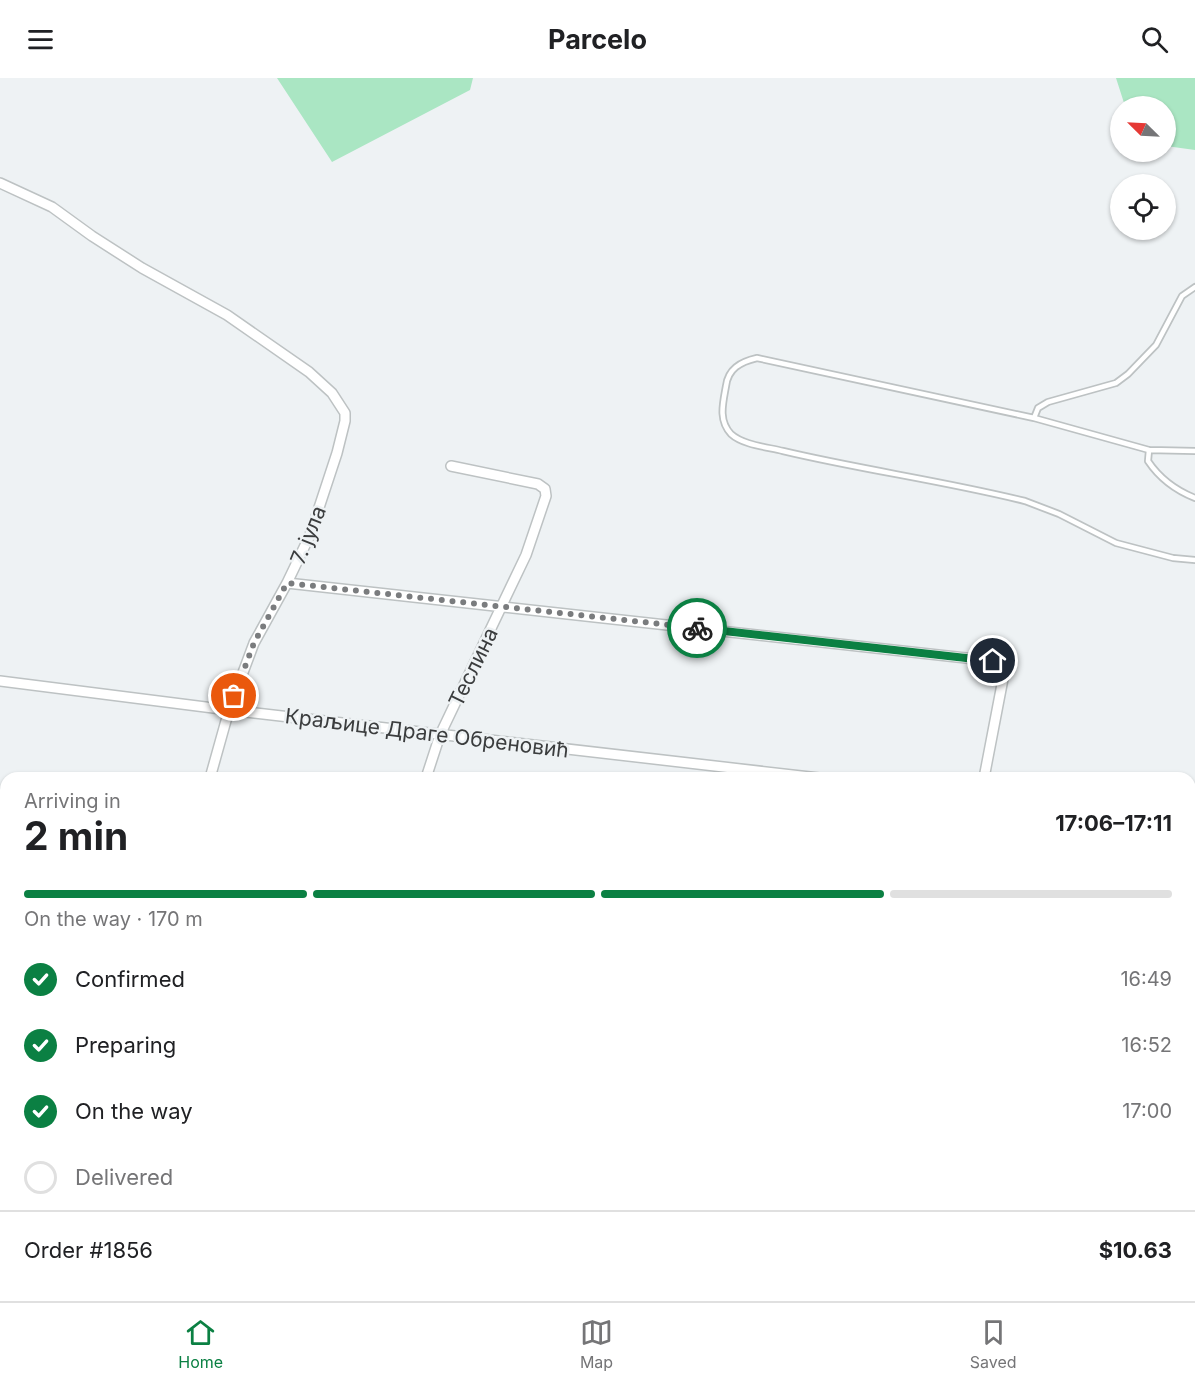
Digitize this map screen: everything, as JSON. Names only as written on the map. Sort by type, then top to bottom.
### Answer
[{"type":"street","name":"7. јула","points":[[0,183],[52,207],[112,249],[236,322],[309,372],[335,398],[345,413],[345,421],[327,487],[313,526],[287,583],[254,643],[229,710],[212,772]]},
{"type":"street","name":"Теслина","points":[[428,772],[440,735],[526,555],[546,496],[545,489],[538,484],[451,466]]},
{"type":"street","points":[[287,583],[993,661],[1003,666],[1001,693],[985,772]]},
{"type":"street","name":"Краљице Драге Обреновић","points":[[0,681],[766,772]]},
{"type":"lane","points":[[1034,418],[1038,408],[1048,402],[1116,382],[1128,374],[1156,345],[1182,296],[1195,287]]},
{"type":"lane","points":[[1195,451],[1149,450],[1034,418],[757,358],[739,365],[727,375],[722,407],[726,427],[730,433],[742,441],[1025,501],[1059,514],[1116,543],[1173,558],[1195,560]]},
{"type":"lane","points":[[1149,450],[1148,461],[1159,475],[1174,488],[1195,498]]},
{"type":"green space","points":[[277,78],[473,78],[470,90],[332,162]]},
{"type":"green space","points":[[1116,78],[1195,78],[1195,150],[1176,147],[1176,96],[1122,96]]},
{"type":"way so far","points":[[234,696],[254,643],[287,583],[697,628]]},
{"type":"route","points":[[697,628],[993,661]]}]
